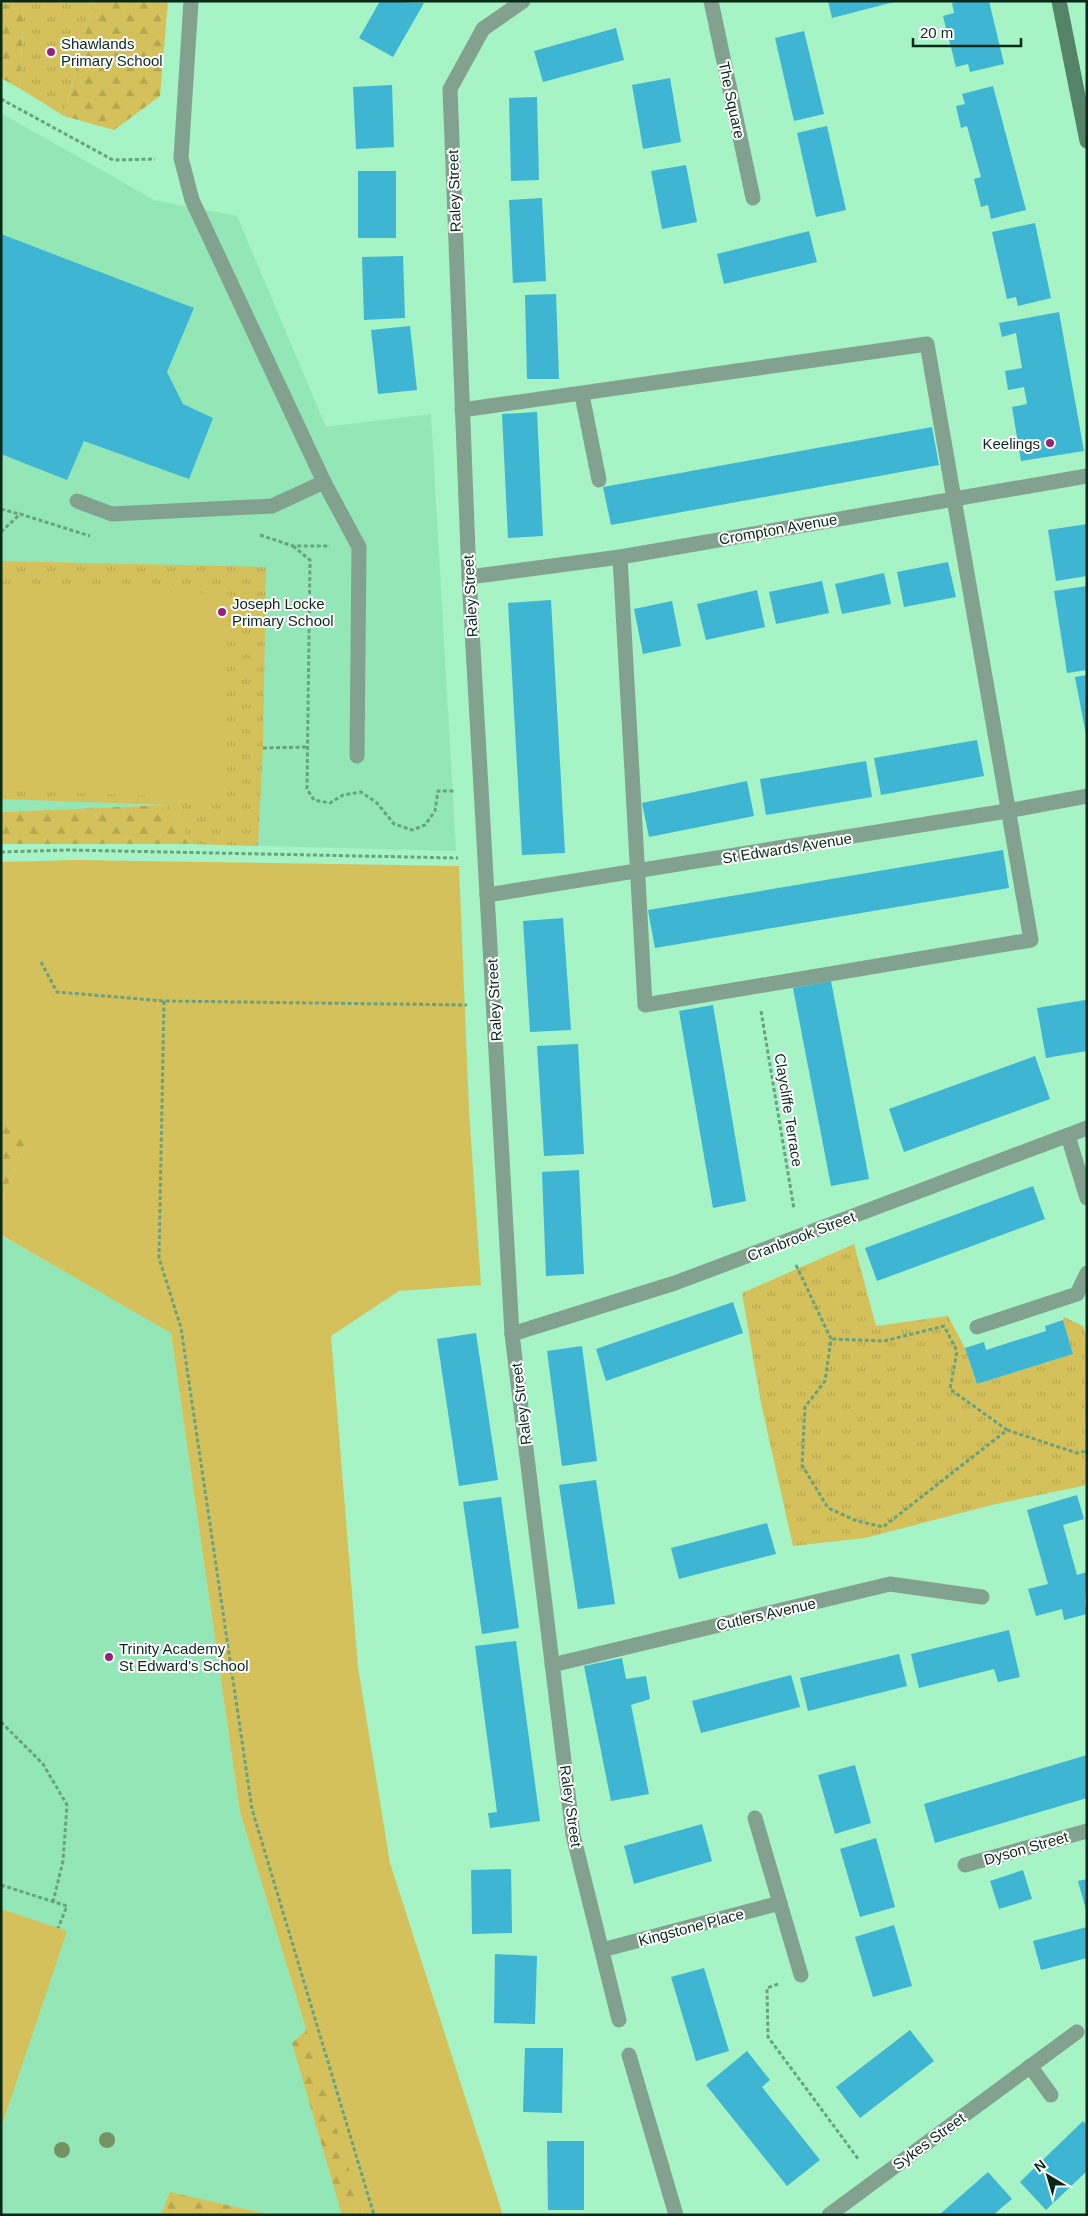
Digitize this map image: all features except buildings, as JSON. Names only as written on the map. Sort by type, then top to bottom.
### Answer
[{"type":"street","points":[[191,1],[181,158],[192,200],[324,482],[359,547],[357,756]]},
{"type":"street","name":"Raley Street","points":[[523,1],[482,29],[450,89],[469,577],[495,1005],[512,1334],[573,1835],[618,2020]]},
{"type":"street","name":"The Square","points":[[711,1],[753,198]]},
{"type":"street","points":[[1059,1],[1087,141]]},
{"type":"street","points":[[462,410],[582,395],[927,344],[1031,940],[757,988],[645,1005],[636,873],[620,557]]},
{"type":"street","points":[[582,395],[599,480]]},
{"type":"street","name":"Crompton Avenue","points":[[469,577],[620,557],[1087,476]]},
{"type":"street","points":[[78,501],[112,514],[272,506],[324,482]]},
{"type":"street","name":"St Edwards Avenue","points":[[487,895],[636,873],[1087,796]]},
{"type":"street","name":"Cranbrook Street","points":[[512,1334],[675,1283],[1087,1128]]},
{"type":"street","points":[[1068,1136],[1087,1198]]},
{"type":"street","points":[[977,1326],[1077,1294],[1087,1273]]},
{"type":"street","name":"Cutlers Avenue","points":[[552,1665],[890,1584],[982,1597]]},
{"type":"street","points":[[755,1818],[801,1975]]},
{"type":"street","name":"Dyson Street","points":[[965,1865],[1087,1831]]},
{"type":"street","name":"Kingstone Place","points":[[602,1950],[780,1903]]},
{"type":"street","name":"Sykes Street","points":[[828,2215],[1076,2032]]},
{"type":"street","points":[[630,2055],[676,2215]]},
{"type":"street","points":[[1030,2066],[1051,2095]]},
{"type":"path","points":[[1,99],[112,160],[181,158]]},
{"type":"path","points":[[1,510],[20,514]]},
{"type":"path","points":[[263,748],[308,747]]},
{"type":"path","points":[[1,852],[69,850],[485,858]]},
{"type":"path","points":[[41,962],[57,992],[164,1001],[495,1005]]},
{"type":"path","name":"Claycliffe Terrace","points":[[757,988],[792,1239],[831,1339]]},
{"type":"path","points":[[164,1001],[159,1258],[181,1328],[252,1809],[374,2215]]},
{"type":"path","points":[[1007,1430],[883,1527],[857,1521],[828,1508],[802,1465],[805,1407],[825,1381],[831,1339],[884,1341],[944,1326],[958,1351],[950,1389],[1007,1430],[1077,1453],[1087,1451]]},
{"type":"path","points":[[1,1722],[43,1764],[67,1805],[63,1861],[53,1902]]},
{"type":"path","points":[[1,1885],[66,1906],[58,1928]]},
{"type":"path","points":[[801,1975],[767,1988],[768,2037],[874,2181]]},
{"type":"shaded area","name":"Joseph Locke Primary School","points":[[1,113],[154,200],[237,216],[326,427],[431,414],[456,851],[191,844],[168,805],[1,812]]},
{"type":"shaded area","name":"Trinity Academy St Edward's School","points":[[1,1236],[171,1332],[240,1812],[363,2215],[1,2215]]},
{"type":"green space","name":"Shawlands Primary School","points":[[1,1],[93,1],[64,116],[19,88],[24,15]]},
{"type":"green space","points":[[1,1],[24,15],[19,88],[1,78]]},
{"type":"green space","points":[[93,1],[168,1],[160,96],[114,130],[64,116]]},
{"type":"green space","points":[[1,561],[266,567],[263,748],[258,846],[191,844],[168,805],[1,799]]},
{"type":"green space","points":[[1,586],[229,594],[222,798],[1,790]]},
{"type":"green space","points":[[168,805],[191,844],[1,844],[1,812]]},
{"type":"green space","points":[[76,860],[459,866],[469,1110],[481,1285],[399,1291],[331,1336],[358,1667],[390,1863],[503,2215],[363,2215],[240,1812],[171,1333],[1,1235],[1,1202],[26,1143],[1,1110],[1,862]]},
{"type":"green space","points":[[1,1030],[26,1143],[1,1202]]},
{"type":"green space","points":[[854,1244],[876,1326],[948,1316],[965,1348],[977,1384],[1073,1354],[1063,1320],[1064,1317],[1083,1326],[1087,1339],[1087,1485],[996,1504],[865,1538],[793,1546],[761,1403],[742,1293]]},
{"type":"green space","points":[[1,1909],[67,1931],[3,2122],[1,2122]]},
{"type":"green space","points":[[308,2028],[363,2215],[342,2215],[292,2043]]},
{"type":"green space","points":[[170,2192],[271,2215],[161,2215]]},
{"type":"place","name":"Shawlands Primary School","points":[[51,52]]},
{"type":"place","name":"Keelings","points":[[1050,443]]},
{"type":"place","name":"Joseph Locke Primary School","points":[[222,612]]},
{"type":"place","name":"Trinity Academy St Edward's School","points":[[109,1657]]}]
